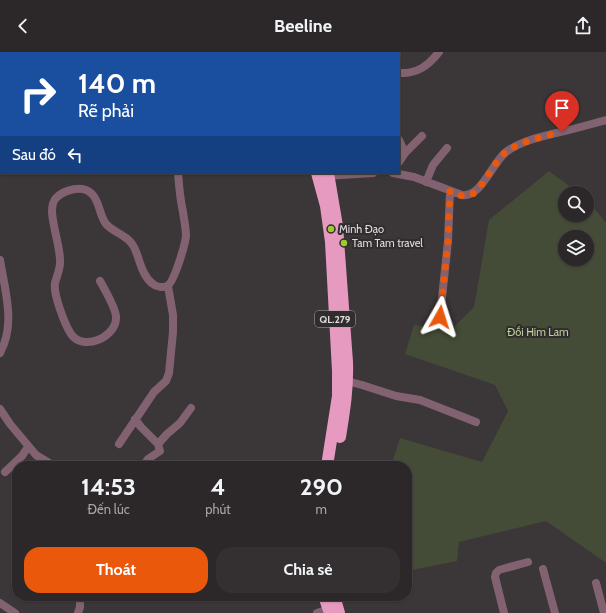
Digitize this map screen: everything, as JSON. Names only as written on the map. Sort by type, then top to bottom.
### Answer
[{"type":"highway","name":"QL.279","points":[[323,175],[346,400],[336,461]]},
{"type":"highway","name":"QL.279","points":[[328,461],[337,403],[343,380]]},
{"type":"street","points":[[400,73],[408,73],[423,68],[432,61],[439,52]]},
{"type":"street","points":[[400,174],[466,196],[473,194],[478,189],[502,156],[518,146],[545,136],[606,120]]},
{"type":"street","points":[[400,160],[405,153],[422,136]]},
{"type":"street","points":[[400,142],[405,153]]},
{"type":"street","points":[[426,182],[433,165],[446,148]]},
{"type":"street","points":[[100,281],[116,316],[114,326],[106,335],[98,340],[90,342],[79,340],[71,335],[55,291],[60,261],[52,210],[54,200],[61,193],[70,189],[85,190],[92,194],[106,224],[127,238],[134,246],[141,266],[153,284],[160,287],[168,286],[172,281],[186,236],[178,174]]},
{"type":"street","points":[[323,175],[348,174]]},
{"type":"street","points":[[440,317],[448,241],[450,191]]},
{"type":"street","points":[[0,260],[9,315],[5,340],[0,353]]},
{"type":"street","points":[[119,444],[154,392],[166,381],[169,373],[173,315],[168,286]]},
{"type":"street","points":[[343,380],[396,396],[420,400],[476,422]]},
{"type":"street","points":[[158,444],[166,434],[180,424],[191,408]]},
{"type":"street","points":[[0,409],[28,447],[36,455],[46,461]]},
{"type":"street","points":[[135,419],[148,435],[158,444],[160,451],[147,461]]},
{"type":"street","points":[[17,461],[28,447]]},
{"type":"street","points":[[5,472],[12,465]]},
{"type":"street","points":[[504,613],[494,577],[498,570],[528,562]]},
{"type":"street","points":[[543,569],[555,613]]},
{"type":"street","points":[[596,583],[604,613]]},
{"type":"street","points":[[78,613],[80,601]]},
{"type":"street","points":[[0,603],[15,613]]},
{"type":"green space","name":"Đồi Him Lam","points":[[549,171],[569,186],[558,186],[558,222],[594,222],[594,208],[606,223],[606,563],[546,521],[459,542],[457,561],[412,570],[412,461],[393,461],[400,438],[482,462],[508,411],[495,385],[405,354],[414,325],[452,329],[474,307],[489,220]]},
{"type":"place","name":"Minh Đạo","points":[[331,229]]},
{"type":"place","name":"Tam Tam travel","points":[[344,243]]},
{"type":"route","points":[[440,317],[448,241],[450,191],[462,196],[473,194],[506,152],[529,141],[562,132]]}]
